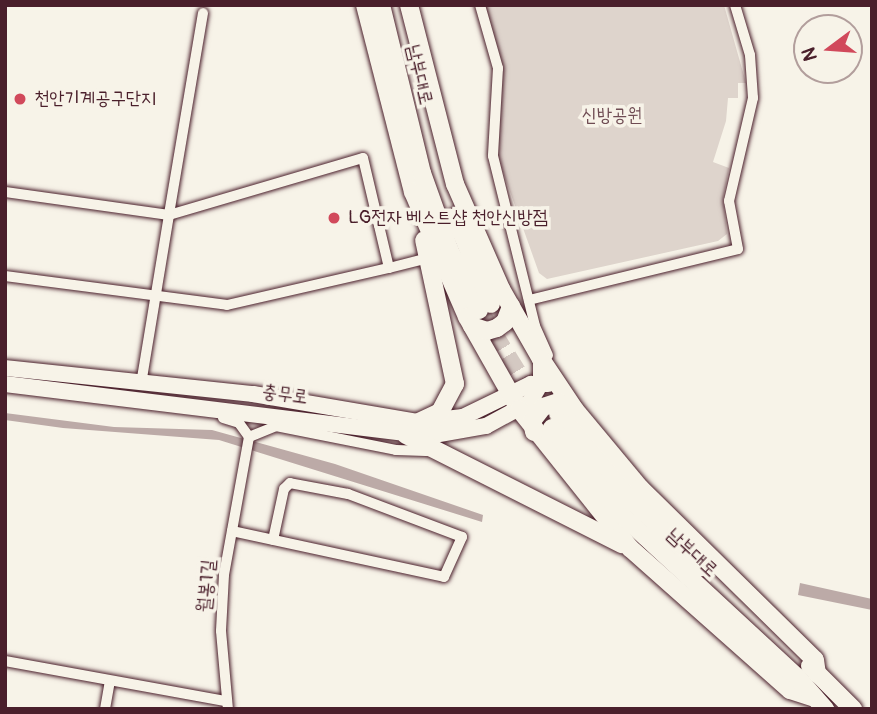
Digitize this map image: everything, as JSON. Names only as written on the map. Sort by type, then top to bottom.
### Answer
[{"type":"highway","points":[[366,5],[413,192],[455,384],[440,412],[419,422]]},
{"type":"highway","name":"남부대로","points":[[381,5],[422,173],[449,249],[481,313]]},
{"type":"highway","name":"남부대로","points":[[398,5],[445,191],[481,313]]},
{"type":"highway","points":[[409,5],[455,184],[510,306],[560,388],[555,421],[630,548]]},
{"type":"highway","points":[[413,192],[481,313],[514,402],[555,421],[656,505],[815,660],[817,674],[853,709]]},
{"type":"highway","points":[[481,313],[487,331],[505,322],[510,306]]},
{"type":"highway","name":"남부대로","points":[[555,421],[628,496],[817,674]]},
{"type":"highway","name":"남부대로","points":[[555,421],[624,517],[820,703]]},
{"type":"highway","points":[[406,435],[630,548],[790,690],[820,703]]},
{"type":"main road","points":[[541,359],[541,383],[560,388]]},
{"type":"main road","name":"충무로","points":[[5,368],[141,385],[253,394],[419,422],[463,417],[514,402]]},
{"type":"main road","name":"충무로","points":[[5,384],[251,412],[406,435],[468,432],[541,383]]},
{"type":"street","points":[[480,5],[498,68],[493,156],[541,359]]},
{"type":"street","points":[[529,300],[738,249],[729,201],[753,98],[750,55],[735,5]]},
{"type":"street","points":[[141,385],[158,299],[169,215],[203,13]]},
{"type":"street","points":[[5,192],[169,215],[362,158],[389,268]]},
{"type":"street","points":[[5,276],[158,299],[227,305],[428,258]]},
{"type":"street","points":[[535,326],[570,390],[656,505]]},
{"type":"street","points":[[23,386],[100,402],[234,419],[249,437],[275,426],[406,452],[437,451]]},
{"type":"street","name":"월봉1길","points":[[227,705],[221,631],[232,531],[249,437]]},
{"type":"street","points":[[232,531],[273,540],[444,577],[462,537],[348,494],[290,483],[284,489],[273,540]]},
{"type":"street","points":[[5,661],[227,705]]},
{"type":"street","points":[[105,709],[110,681]]},
{"type":"green space","name":"신방공원","points":[[485,5],[724,5],[746,83],[738,83],[738,98],[728,98],[726,121],[713,162],[729,168],[723,198],[727,234],[718,241],[547,279],[539,273],[498,158],[501,60]]},
{"type":"shaded area","points":[[5,413],[114,427],[212,430],[335,464],[483,515],[482,522],[219,440],[63,428],[5,420]]},
{"type":"shaded area","points":[[800,583],[872,599],[872,610],[798,595]]},
{"type":"tunnel","points":[[479,310],[552,428]]},
{"type":"place","name":"천안기계공구단지","points":[[20,99]]},
{"type":"place","name":"LG전자 베스트샵 천안신방점","points":[[334,218]]}]
